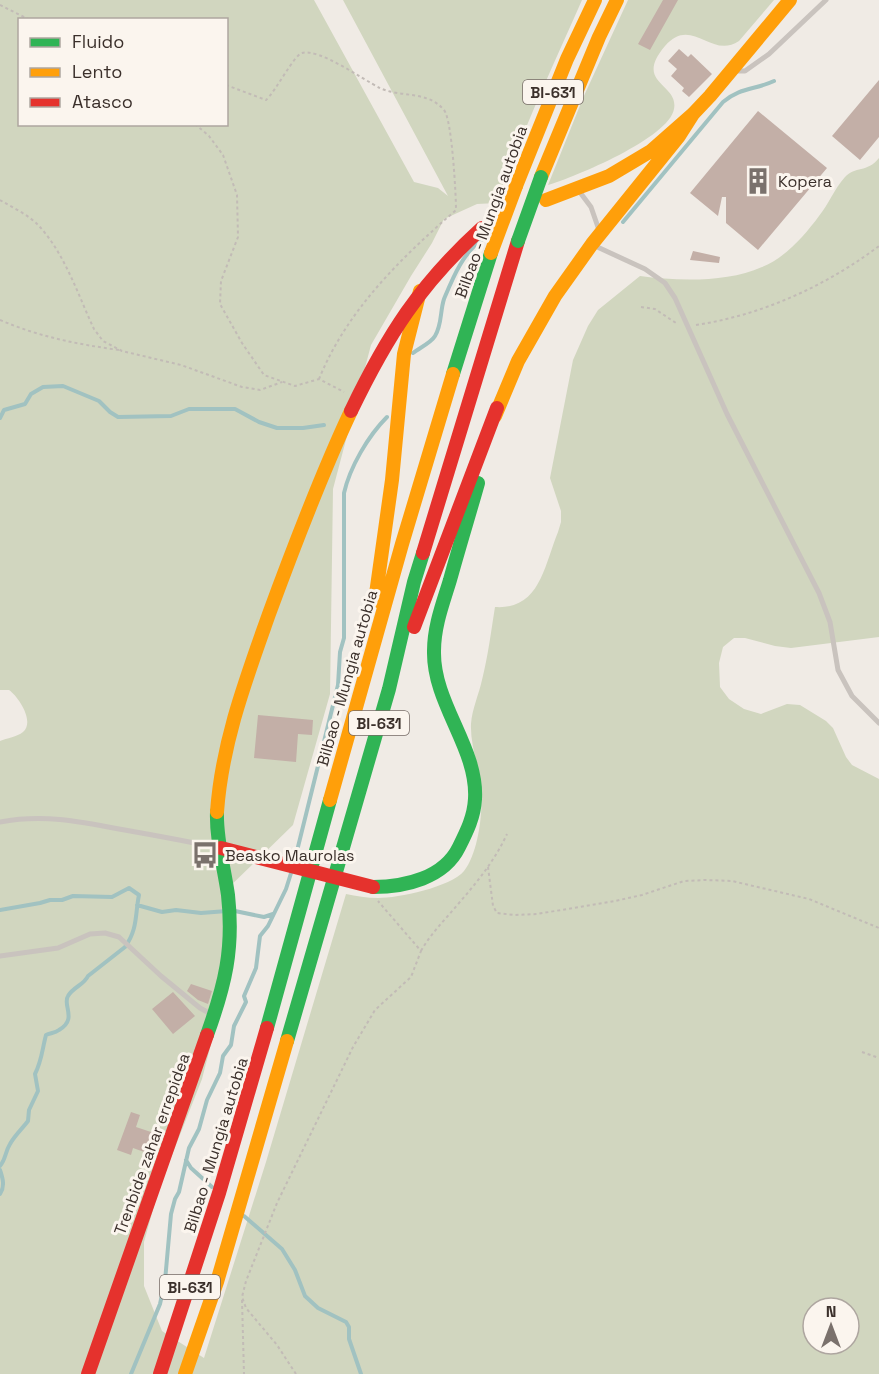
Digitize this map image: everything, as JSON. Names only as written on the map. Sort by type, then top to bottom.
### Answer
[{"type":"main road","name":"Bilbao - Mungia autobia","points":[[160,1374],[193,1278],[259,1057],[436,423],[491,253],[516,186],[567,58],[595,0]]},
{"type":"main road","name":"BI-631","points":[[185,1374],[217,1282],[238,1211],[389,689],[414,582],[518,241],[541,177],[599,37],[617,0]]},
{"type":"main road","points":[[389,689],[430,588],[497,408],[533,333],[555,296],[596,239],[680,136],[693,114],[790,0]]},
{"type":"main road","points":[[546,200],[609,176],[636,161],[693,114]]},
{"type":"main road","name":"Trenbide zahar errepidea","points":[[88,1374],[166,1148],[215,1016],[228,964],[230,922],[217,816],[220,780],[230,727],[286,564],[357,398],[401,318],[444,262],[482,228]]},
{"type":"main road","points":[[375,637],[373,612],[392,480],[404,354],[420,291]]},
{"type":"main road","points":[[221,848],[373,887],[394,887],[413,884],[446,866],[467,835],[476,800],[474,780],[462,741],[438,683],[433,660],[442,608],[483,467],[497,408]]},
{"type":"lane","points":[[730,70],[744,71],[769,54],[826,0]]},
{"type":"lane","points":[[576,189],[591,207],[596,239],[665,283],[675,298],[727,414],[819,593],[830,622],[838,670],[852,696],[879,723]]},
{"type":"lane","points":[[0,822],[25,817],[45,817],[221,848]]},
{"type":"lane","points":[[0,956],[58,948],[90,934],[105,933],[119,937],[200,1008],[215,1016]]},
{"type":"path","points":[[0,5],[26,18]]},
{"type":"path","points":[[228,86],[266,100],[274,93],[297,56],[303,52],[327,56],[359,77],[386,90],[426,97],[445,111],[449,125],[456,210],[372,292],[330,352],[318,379]]},
{"type":"path","points":[[197,126],[209,136],[223,155],[237,195],[238,237],[221,280],[220,304],[264,375],[295,386],[318,379],[357,398]]},
{"type":"path","points":[[0,200],[39,225],[56,246],[94,329],[103,341],[122,351]]},
{"type":"path","points":[[641,307],[655,309],[679,325],[688,326],[727,320],[800,293],[838,274],[879,246]]},
{"type":"path","points":[[0,320],[22,330],[64,342],[122,351],[182,365],[242,387],[260,390],[282,381]]},
{"type":"path","points":[[244,1374],[242,1297],[246,1281],[277,1203],[353,1047],[375,1010],[411,977],[431,933],[457,906],[498,854],[507,834]]},
{"type":"path","points":[[488,867],[493,906],[497,913],[537,914],[615,902],[684,881],[732,881],[808,899],[879,928]]},
{"type":"path","points":[[373,887],[379,903],[421,951]]},
{"type":"path","points":[[862,1052],[879,1058]]},
{"type":"path","points":[[242,1297],[246,1308],[277,1345],[296,1374]]},
{"type":"green space","points":[[0,0],[314,0],[414,182],[438,188],[448,196],[343,0],[582,0],[527,126],[497,203],[477,204],[444,219],[371,345],[333,489],[330,694],[293,825],[223,893],[228,905],[219,1013],[202,1079],[159,1188],[144,1242],[144,1286],[162,1331],[204,1358],[266,1162],[346,894],[370,898],[387,897],[411,894],[436,887],[464,871],[473,854],[480,822],[481,801],[471,724],[486,662],[495,607],[510,606],[531,594],[544,571],[558,532],[561,511],[550,478],[573,360],[588,326],[598,310],[640,276],[685,280],[733,276],[762,267],[779,258],[807,231],[845,177],[870,166],[879,158],[879,637],[791,648],[745,638],[734,638],[723,647],[719,663],[720,687],[729,699],[744,709],[761,714],[787,704],[800,705],[833,728],[852,765],[879,779],[879,1374],[0,1374],[0,741],[21,734],[26,728],[26,716],[17,698],[9,690],[0,690]]},
{"type":"green space","points":[[628,0],[774,0],[739,41],[729,45],[719,45],[684,35],[675,38],[665,46],[656,59],[654,68],[655,76],[674,100],[674,109],[668,120],[656,132],[619,155],[548,185],[583,98]]},
{"type":"building","points":[[663,0],[678,0],[650,50],[638,44]]},
{"type":"building","points":[[679,49],[688,57],[691,54],[712,74],[689,97],[682,91],[684,88],[671,76],[677,69],[668,61]]},
{"type":"building","points":[[879,80],[879,137],[860,160],[832,136]]},
{"type":"building","name":"Kopera","points":[[758,111],[827,168],[758,250],[726,223],[726,197],[722,197],[718,216],[690,193]]},
{"type":"building","points":[[693,251],[720,257],[719,263],[690,260]]},
{"type":"building","points":[[258,715],[313,720],[312,735],[298,734],[296,762],[254,758]]},
{"type":"building","points":[[191,984],[212,991],[208,1004],[198,1000],[187,991]]},
{"type":"building","points":[[173,992],[195,1016],[173,1034],[152,1009]]},
{"type":"building","points":[[131,1112],[140,1115],[136,1127],[154,1133],[147,1153],[133,1148],[131,1155],[117,1150]]},
{"type":"waterway","points":[[623,222],[723,102],[742,91],[774,81]]},
{"type":"waterway","points":[[413,353],[435,336],[444,299],[455,275],[469,252],[482,240]]},
{"type":"waterway","points":[[0,418],[4,410],[25,404],[31,394],[43,387],[63,386],[99,401],[118,417],[171,416],[189,409],[235,409],[259,422],[277,428],[324,425]]},
{"type":"waterway","points":[[294,863],[338,685],[340,652],[344,638],[344,493],[361,452],[387,417]]},
{"type":"waterway","points":[[131,1374],[160,1304],[165,1281],[171,1214],[179,1192],[189,1148],[199,1129],[207,1100],[220,1073],[223,1056],[231,1045],[234,1026],[246,1002],[244,996],[256,968],[260,936],[268,926],[286,889],[292,870]]},
{"type":"waterway","points":[[0,910],[50,900],[62,900],[73,896],[112,897],[129,888],[139,895],[134,928],[125,947],[70,993],[67,1000],[68,1021],[65,1026],[46,1035],[35,1074],[38,1091],[29,1110],[28,1121],[8,1147],[0,1166]]},
{"type":"waterway","points":[[137,905],[162,912],[227,911]]},
{"type":"waterway","points":[[235,911],[264,917],[273,914]]},
{"type":"waterway","points":[[186,1160],[191,1168],[212,1187]]},
{"type":"waterway","points":[[0,1170],[3,1182],[0,1194]]},
{"type":"waterway","points":[[244,1216],[282,1249],[295,1270],[305,1296],[318,1308],[346,1322],[349,1327],[349,1339],[361,1374]]},
{"type":"traffic: fast","points":[[518,241],[541,177]]},
{"type":"traffic: fast","points":[[453,374],[491,253]]},
{"type":"traffic: fast","points":[[373,887],[410,883],[444,866],[459,847],[473,812],[474,780],[470,762],[440,689],[434,651],[439,615],[478,483]]},
{"type":"traffic: fast","points":[[287,1041],[389,689],[423,553]]},
{"type":"traffic: fast","points":[[267,1028],[330,800]]},
{"type":"traffic: fast","points":[[207,1035],[223,983],[230,933],[228,895],[219,843],[217,812]]},
{"type":"traffic: slow","points":[[516,186],[567,59],[595,0]]},
{"type":"traffic: slow","points":[[541,177],[599,37],[617,0]]},
{"type":"traffic: slow","points":[[546,200],[609,176],[651,151],[710,96],[790,0]]},
{"type":"traffic: slow","points":[[495,416],[518,361],[555,296],[592,244],[679,136],[693,114]]},
{"type":"traffic: slow","points":[[491,253],[516,186]]},
{"type":"traffic: slow","points":[[375,601],[392,480],[404,354],[420,291]]},
{"type":"traffic: slow","points":[[330,800],[402,544],[453,374]]},
{"type":"traffic: slow","points":[[217,812],[224,761],[244,687],[298,537],[351,411]]},
{"type":"traffic: slow","points":[[185,1374],[217,1282],[287,1041]]},
{"type":"traffic: jam","points":[[351,411],[378,359],[407,312],[440,270],[482,228]]},
{"type":"traffic: jam","points":[[423,553],[518,241]]},
{"type":"traffic: jam","points":[[414,627],[497,408]]},
{"type":"traffic: jam","points":[[221,848],[373,887]]},
{"type":"traffic: jam","points":[[160,1374],[219,1193],[267,1028]]},
{"type":"traffic: jam","points":[[88,1374],[207,1035]]},
{"type":"place","name":"Kopera","points":[[758,181]]},
{"type":"place","name":"Beasko Maurolas","points":[[205,855]]}]
